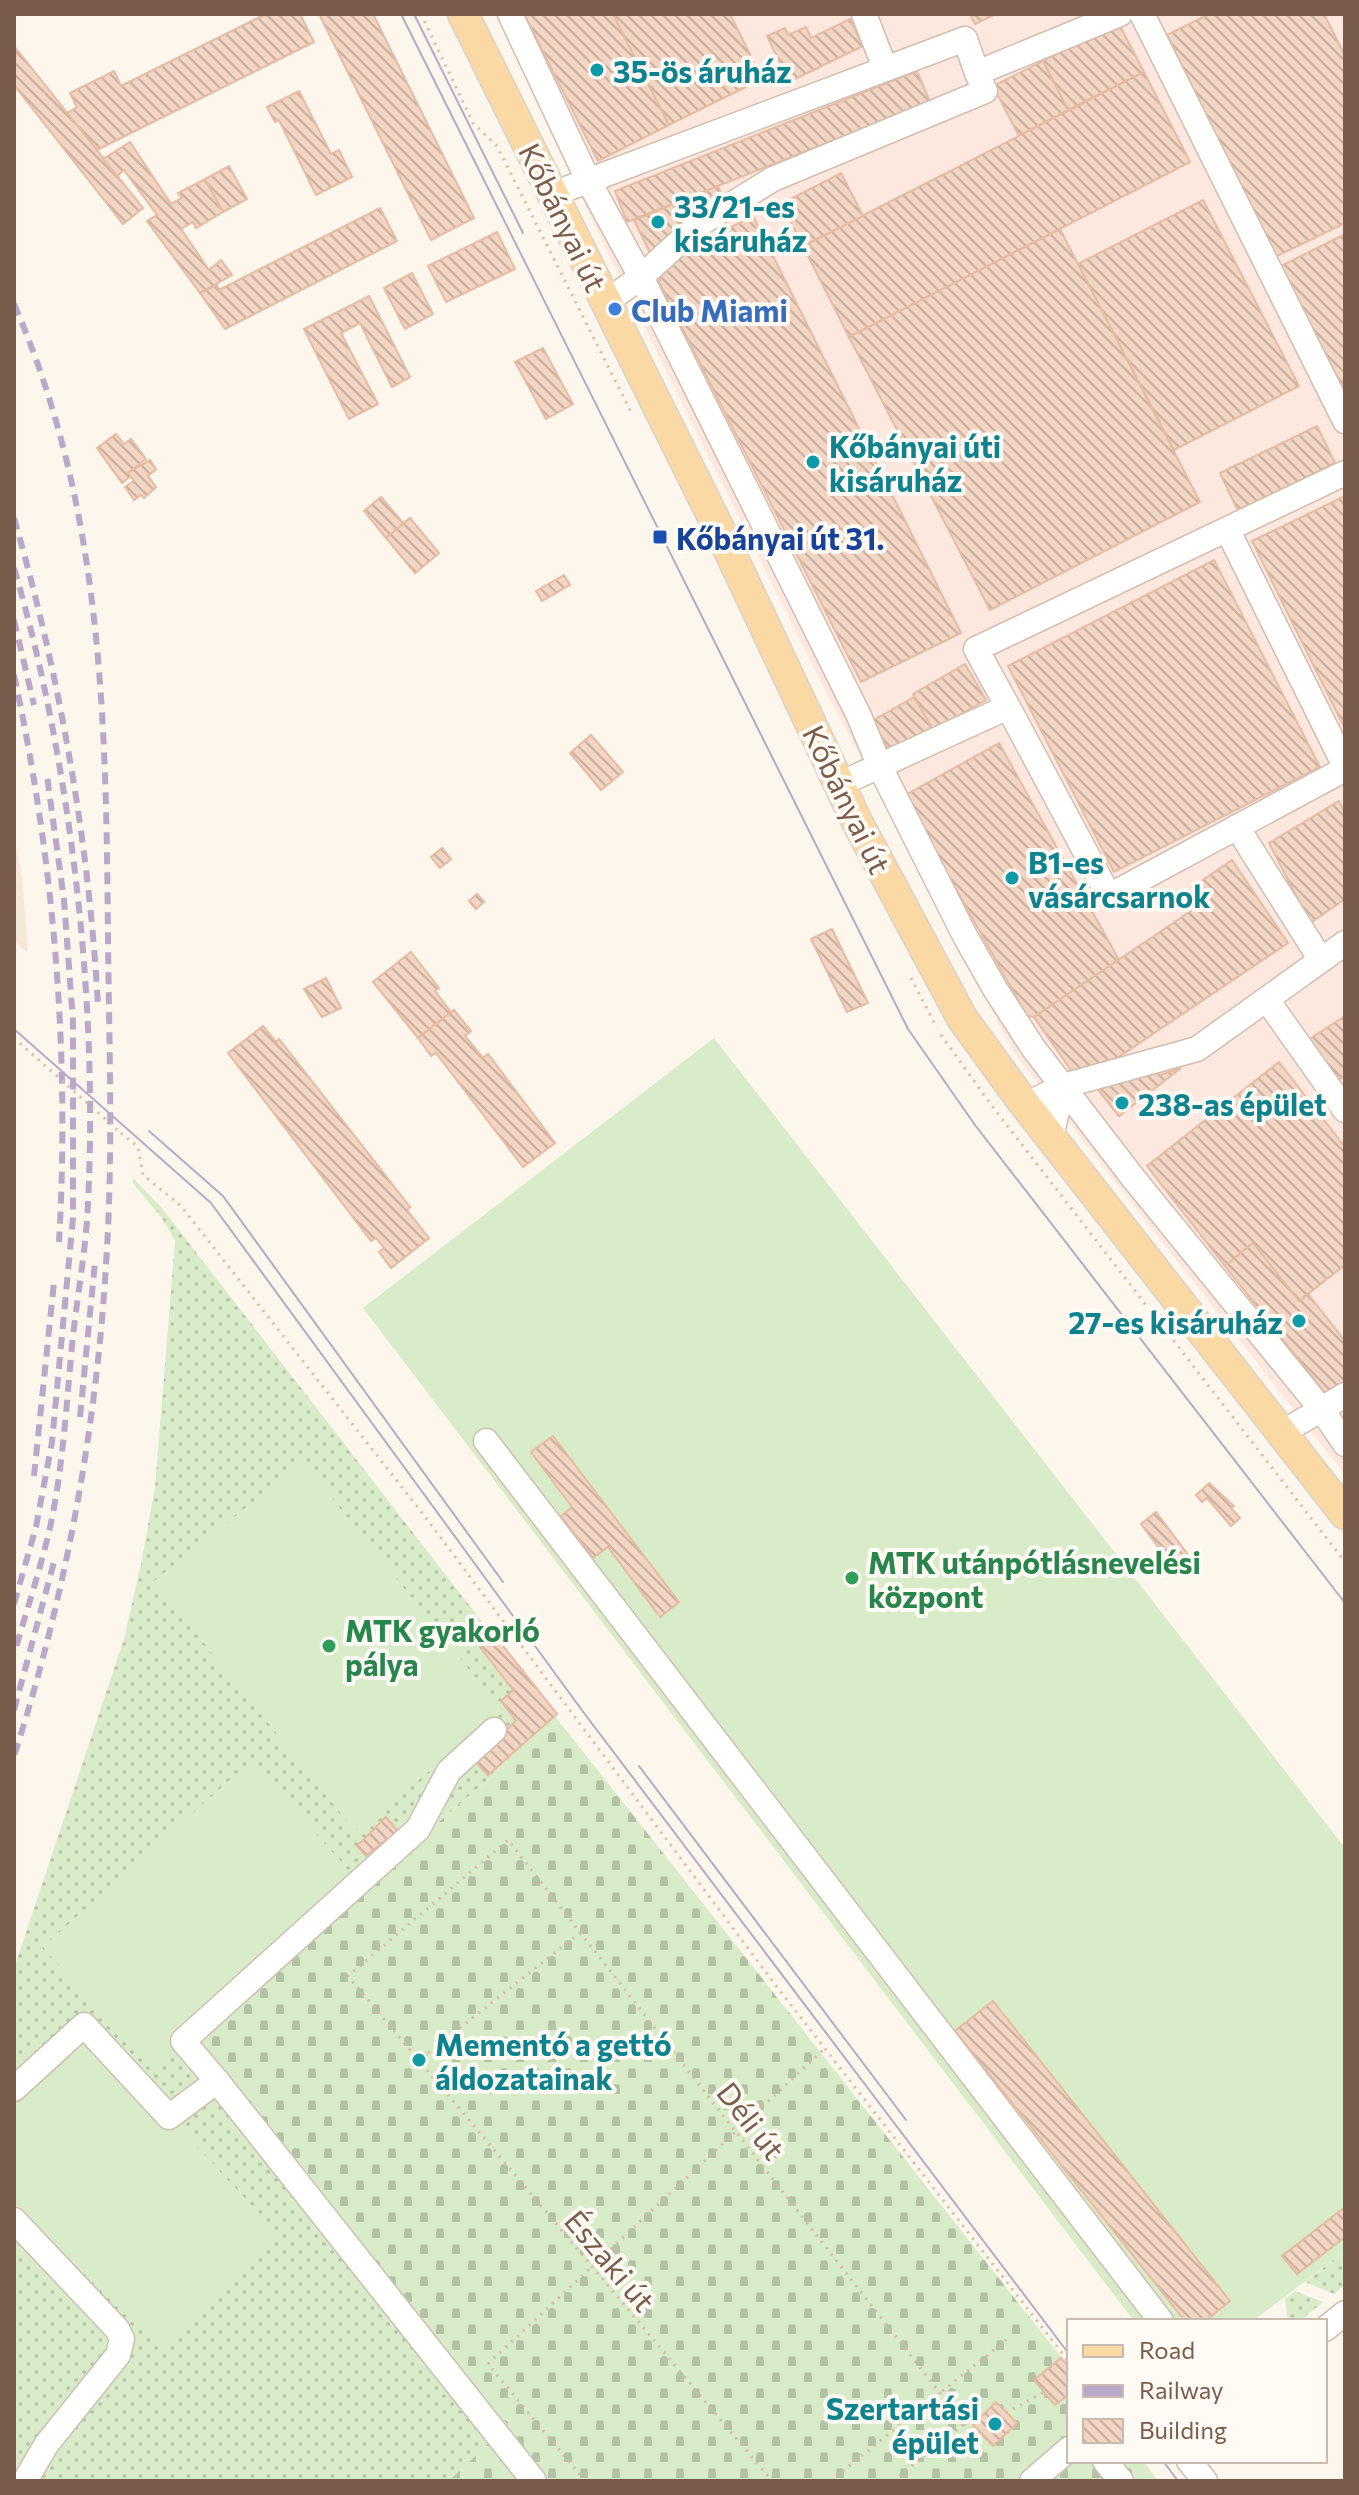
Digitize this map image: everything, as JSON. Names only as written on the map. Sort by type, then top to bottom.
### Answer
[{"type":"main road","name":"Kőbányai út","points":[[463,14],[840,784],[939,979],[975,1037],[1026,1105],[1345,1514]]},
{"type":"street","points":[[510,14],[588,180],[641,277],[859,716],[880,767],[995,989],[1063,1086],[1322,1410],[1345,1444]]},
{"type":"street","points":[[864,14],[885,68]]},
{"type":"street","points":[[977,73],[1120,14]]},
{"type":"street","points":[[1142,14],[1345,421]]},
{"type":"street","points":[[553,194],[965,39],[985,91],[773,179],[698,225],[641,277],[606,302]]},
{"type":"street","points":[[1228,531],[1345,768],[1109,896],[976,649],[1345,473]]},
{"type":"street","points":[[840,784],[1008,707]]},
{"type":"street","points":[[1237,827],[1321,960]]},
{"type":"street","points":[[1026,1105],[1063,1086],[1197,1049],[1345,943]]},
{"type":"street","points":[[1267,1000],[1345,1110]]},
{"type":"street","points":[[1051,1137],[1063,1086]]},
{"type":"street","points":[[1280,1434],[1345,1395]]},
{"type":"street","points":[[486,1441],[1159,2319]]},
{"type":"street","points":[[494,1730],[449,1771],[418,1829],[183,2041],[534,2481]]},
{"type":"street","points":[[14,2089],[84,2025],[169,2117],[217,2081]]},
{"type":"street","points":[[14,2220],[117,2329],[122,2339],[118,2355],[46,2445],[25,2481]]},
{"type":"street","points":[[1327,2327],[1345,2313]]},
{"type":"street","points":[[1032,2481],[1067,2451]]},
{"type":"street","points":[[1107,2463],[1121,2481]]},
{"type":"street","points":[[1191,2463],[1205,2481]]},
{"type":"path","points":[[421,14],[473,123],[497,146]]},
{"type":"path","points":[[14,1038],[138,1147],[143,1175],[181,1206],[423,1514],[824,2049],[1067,2359]]},
{"type":"path","name":"Déli út","points":[[508,1840],[964,2424]]},
{"type":"path","name":"Északi út","points":[[508,1840],[348,1976],[416,2057],[416,2063],[421,2064],[772,2481]]},
{"type":"path","points":[[421,2064],[422,2058],[581,1932]]},
{"type":"path","points":[[585,2481],[488,2364],[824,2049]]},
{"type":"path","points":[[416,2057],[422,2058]]},
{"type":"path","points":[[830,2481],[1010,2337]]},
{"type":"path","points":[[1006,2413],[1044,2392]]},
{"type":"path","points":[[893,2481],[964,2424],[979,2439],[983,2435]]},
{"type":"shaded area","points":[[496,14],[1345,14],[1345,1475],[1014,1053],[813,666],[612,262]]},
{"type":"shaded area","points":[[14,838],[22,875],[28,953],[14,941]]},
{"type":"green space","name":"MTK utánpótlásnevelési központ","points":[[714,1038],[1345,1848],[1345,2251],[1256,2319],[1132,2319],[363,1308]]},
{"type":"green space","points":[[132,1177],[161,1207],[558,1720],[183,2041],[509,2426],[449,2481],[14,2481],[14,1968],[124,1639],[155,1487],[175,1241],[162,1218],[133,1183]]},
{"type":"green space","name":"MTK gyakorló pálya","points":[[303,1462],[503,1712],[355,1831],[154,1581]]},
{"type":"green space","points":[[558,1720],[1067,2364],[1067,2463],[1144,2463],[1158,2481],[449,2481],[508,2425],[183,2041]]},
{"type":"green space","points":[[251,1761],[360,1883],[151,2069],[43,1947]]},
{"type":"green space","points":[[84,2025],[280,2236],[159,2348],[14,2192],[14,2089]]},
{"type":"green space","points":[[1345,2251],[1345,2285],[1334,2294],[1305,2282]]},
{"type":"green space","points":[[1295,2291],[1323,2302],[1302,2319],[1288,2319],[1285,2299]]},
{"type":"building","points":[[266,14],[300,14],[314,42],[97,150],[67,113],[77,107],[70,93],[114,71],[121,86]]},
{"type":"building","points":[[319,14],[373,14],[474,218],[431,240]]},
{"type":"building","name":"35-ös áruház","points":[[524,14],[613,14],[669,125],[598,161]]},
{"type":"building","name":"35-ös áruház","points":[[613,14],[730,14],[762,79],[669,125]]},
{"type":"building","points":[[970,14],[996,14],[975,24]]},
{"type":"building","points":[[1209,14],[1324,14],[1345,56],[1345,223],[1275,257],[1167,35]]},
{"type":"building","points":[[850,19],[863,46],[789,82],[767,36],[785,28],[788,35],[806,27],[811,38]]},
{"type":"building","points":[[1118,22],[1144,72],[1068,110],[1043,61]]},
{"type":"building","points":[[14,46],[143,208],[123,224],[14,85]]},
{"type":"building","points":[[1043,61],[1068,110],[1019,136],[993,86]]},
{"type":"building","points":[[917,71],[930,102],[627,222],[615,191]]},
{"type":"building","points":[[1144,72],[1190,162],[849,337],[803,246]]},
{"type":"building","points":[[299,91],[331,154],[339,150],[352,177],[316,195],[279,120],[275,122],[267,107]]},
{"type":"building","points":[[130,142],[171,204],[182,198],[178,193],[205,179],[223,212],[196,228],[193,222],[181,229],[209,270],[221,260],[232,275],[200,293],[147,221],[157,215],[124,170],[117,176],[103,159]]},
{"type":"building","points":[[229,166],[247,199],[223,212],[205,179]]},
{"type":"building","points":[[841,173],[863,216],[803,246],[781,204]]},
{"type":"building","name":"33/21-es kisáruház","points":[[718,186],[721,193],[703,199],[651,255],[634,220]]},
{"type":"building","points":[[1203,200],[1299,386],[1174,450],[1078,264]]},
{"type":"building","points":[[380,208],[397,241],[225,329],[200,293],[217,285],[219,290]]},
{"type":"building","name":"Kőbányai úti kisáruház","points":[[753,216],[961,633],[861,682],[659,282],[669,258]]},
{"type":"building","points":[[1060,229],[1200,502],[990,610],[849,337]]},
{"type":"building","points":[[497,232],[515,269],[446,302],[428,266]]},
{"type":"building","points":[[1345,234],[1345,393],[1281,266]]},
{"type":"building","points":[[412,273],[433,314],[405,329],[384,288]]},
{"type":"building","points":[[369,296],[410,377],[392,387],[360,323],[341,333],[378,404],[349,419],[304,329]]},
{"type":"building","points":[[543,348],[573,404],[546,419],[515,362]]},
{"type":"building","points":[[1317,426],[1335,463],[1238,511],[1220,473]]},
{"type":"building","points":[[116,434],[124,444],[131,439],[146,459],[128,473],[131,476],[122,483],[97,448]]},
{"type":"building","points":[[150,460],[156,469],[148,476],[156,487],[144,498],[141,495],[134,500],[125,487],[134,481],[128,473]]},
{"type":"building","points":[[1345,496],[1345,729],[1252,541]]},
{"type":"building","points":[[381,497],[404,524],[386,538],[364,511]]},
{"type":"building","points":[[410,518],[439,553],[415,573],[386,538]]},
{"type":"building","points":[[1214,560],[1320,767],[1114,872],[1008,666]]},
{"type":"building","points":[[564,575],[570,585],[542,601],[536,591]]},
{"type":"building","points":[[965,664],[986,700],[933,730],[913,694]]},
{"type":"building","points":[[914,697],[933,730],[891,754],[872,721]]},
{"type":"building","points":[[591,735],[623,772],[601,790],[570,753]]},
{"type":"building","name":"B1-es vásárcsarnok","points":[[999,743],[1119,960],[1034,1017],[1027,1016],[904,796]]},
{"type":"building","points":[[1339,801],[1345,813],[1345,899],[1310,923],[1269,843]]},
{"type":"building","points":[[442,848],[451,859],[440,868],[431,857]]},
{"type":"building","name":"B1-es vásárcsarnok","points":[[1232,860],[1288,943],[1080,1083],[1034,1017],[1210,898],[1200,882]]},
{"type":"building","points":[[477,894],[484,902],[476,909],[469,901]]},
{"type":"building","points":[[832,929],[868,1003],[847,1012],[811,939]]},
{"type":"building","points":[[411,952],[439,988],[435,991],[451,1012],[418,1038],[373,982]]},
{"type":"building","points":[[326,978],[341,1008],[322,1017],[304,989]]},
{"type":"building","points":[[454,1010],[471,1031],[465,1036],[483,1058],[488,1054],[555,1143],[523,1167],[436,1053],[431,1056],[418,1038]]},
{"type":"building","points":[[1345,1016],[1345,1075],[1339,1080],[1308,1040]]},
{"type":"building","points":[[263,1026],[276,1042],[279,1039],[410,1207],[407,1210],[429,1238],[391,1268],[379,1252],[384,1248],[376,1238],[371,1241],[228,1053]]},
{"type":"building","points":[[1279,1062],[1345,1147],[1345,1265],[1299,1301],[1253,1243],[1225,1266],[1147,1166]]},
{"type":"building","name":"238-as épület","points":[[1154,1067],[1160,1075],[1181,1068],[1119,1116],[1098,1090]]},
{"type":"building","name":"27-es kisáruház","points":[[1253,1243],[1299,1301],[1308,1294],[1345,1341],[1345,1383],[1328,1397],[1225,1266]]},
{"type":"building","points":[[553,1436],[679,1602],[660,1617],[608,1547],[593,1558],[561,1516],[572,1507],[531,1452]]},
{"type":"building","points":[[1209,1483],[1234,1506],[1231,1508],[1240,1518],[1231,1526],[1207,1498],[1202,1502],[1196,1495]]},
{"type":"building","points":[[1156,1512],[1189,1556],[1174,1568],[1141,1524]]},
{"type":"building","points":[[495,1636],[557,1714],[488,1775],[474,1760],[516,1721],[501,1701],[513,1690],[480,1647]]},
{"type":"building","points":[[386,1817],[400,1834],[390,1843],[387,1839],[366,1856],[357,1846]]},
{"type":"building","points":[[993,2001],[1230,2301],[1208,2319],[1183,2319],[955,2031]]},
{"type":"building","points":[[1345,2207],[1345,2237],[1297,2274],[1282,2256]]},
{"type":"building","points":[[1061,2358],[1067,2365],[1067,2396],[1055,2405],[1034,2380]]},
{"type":"building","name":"Szertartási épület","points":[[996,2402],[1017,2423],[993,2446],[973,2425]]},
{"type":"tram line","points":[[401,14],[908,1029],[975,1125],[1345,1603]]},
{"type":"tram line","points":[[414,14],[523,233]]},
{"type":"tram line","points":[[14,1029],[211,1203],[584,1713],[1067,2351]]},
{"type":"tram line","points":[[149,1131],[223,1196],[503,1582]]},
{"type":"tram line","points":[[639,1766],[906,2120]]},
{"type":"tram line","points":[[1164,2463],[1178,2481]]},
{"type":"railway","points":[[14,304],[44,381],[66,458],[94,615],[105,775],[110,1131],[103,1312],[88,1441],[50,1632],[14,1756]]},
{"type":"railway","points":[[14,518],[45,638],[70,760],[88,882],[98,1006]]},
{"type":"railway","points":[[14,568],[52,724],[66,806],[85,975],[90,1141],[86,1236],[58,1486],[45,1547],[14,1654]]},
{"type":"railway","points":[[14,620],[34,705]]},
{"type":"railway","points":[[14,675],[39,815],[56,957],[62,1099],[59,1242]]},
{"type":"railway","points":[[14,1604],[36,1527],[52,1442],[73,1218],[73,1021],[64,900],[47,776]]},
{"type":"railway","points":[[80,1417],[95,1262]]},
{"type":"railway","points":[[34,1476],[54,1282]]},
{"type":"railway","points":[[14,1710],[54,1562]]},
{"type":"place","name":"35-ös áruház","points":[[597,70]]},
{"type":"place","name":"33/21-es kisáruház","points":[[658,222]]},
{"type":"place","name":"Club Miami","points":[[615,309]]},
{"type":"place","name":"Kőbányai úti kisáruház","points":[[813,462]]},
{"type":"place","name":"Kőbányai út 31.","points":[[660,537]]},
{"type":"place","name":"B1-es vásárcsarnok","points":[[1012,878]]},
{"type":"place","name":"238-as épület","points":[[1122,1103]]},
{"type":"place","name":"27-es kisáruház","points":[[1299,1321]]},
{"type":"place","name":"MTK utánpótlásnevelési központ","points":[[852,1578]]},
{"type":"place","name":"MTK gyakorló pálya","points":[[329,1646]]},
{"type":"place","name":"Mementó a gettó áldozatainak","points":[[419,2060]]},
{"type":"place","name":"Szertartási épület","points":[[995,2424]]}]
